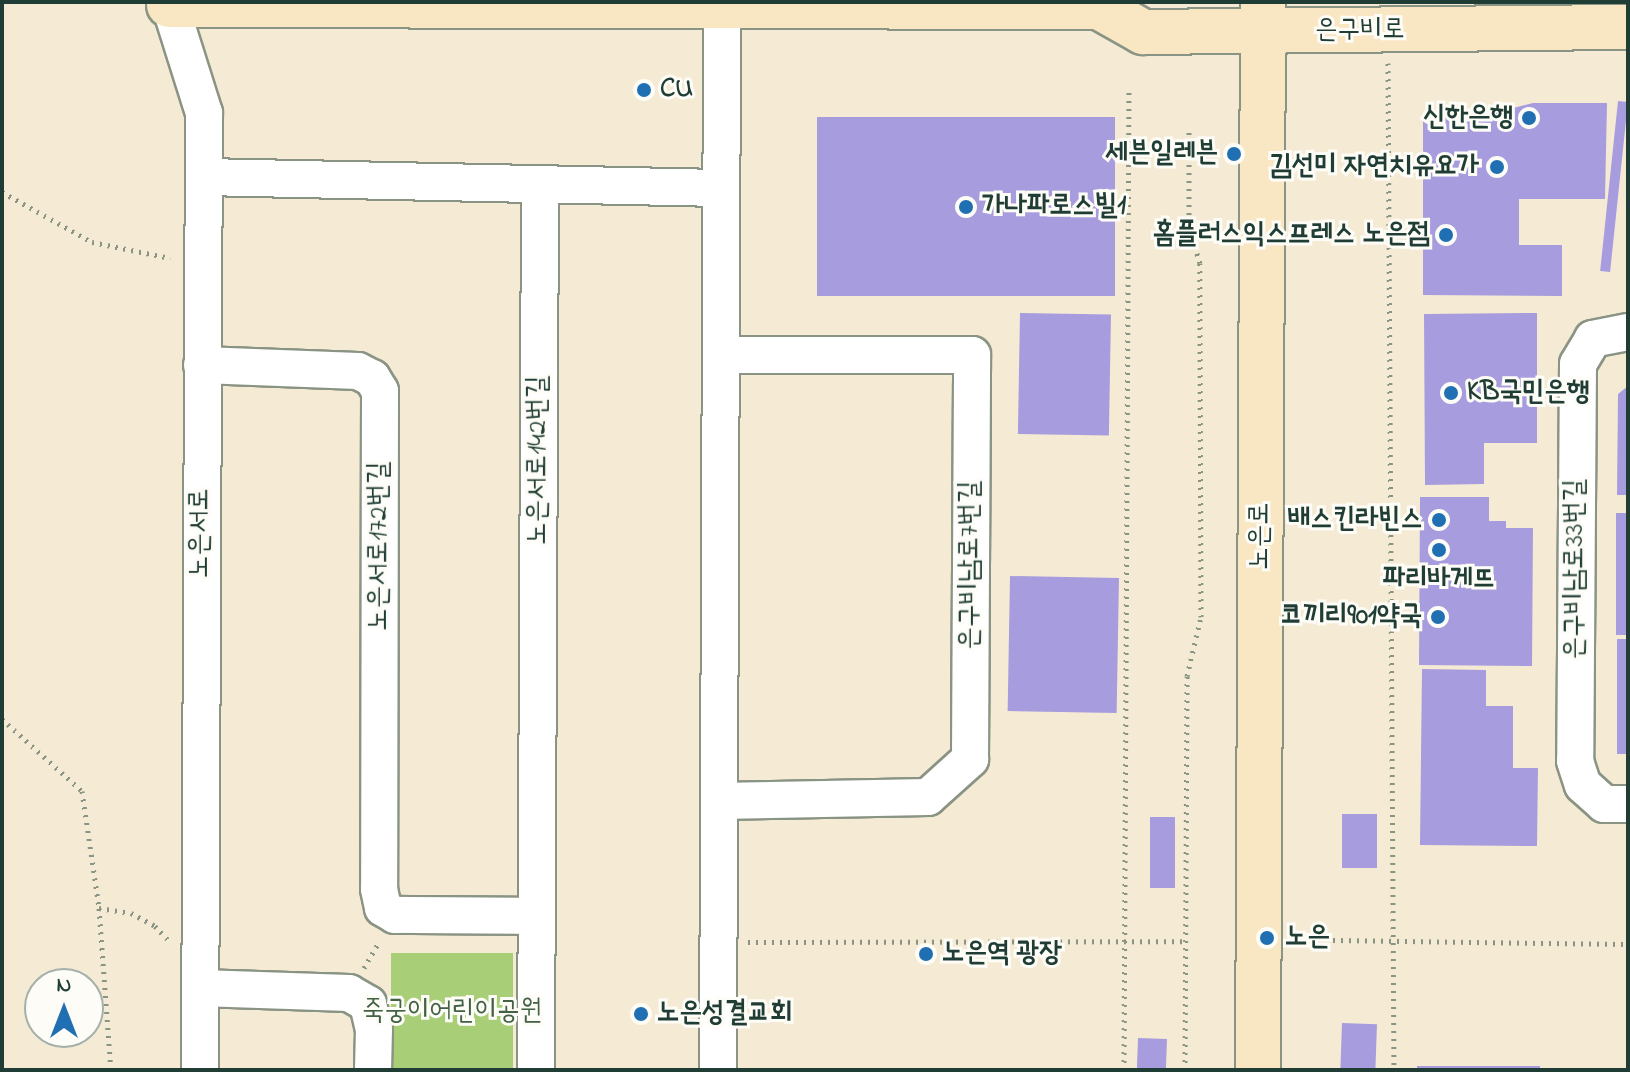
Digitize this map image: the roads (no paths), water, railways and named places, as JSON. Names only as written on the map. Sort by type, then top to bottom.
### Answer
[{"type":"street","name":"은구비로","points":[[169,4],[1105,4],[1143,32],[1263,16],[1388,31],[1628,27]]},
{"type":"street","name":"노은서로","points":[[169,4],[204,113],[200,1070]]},
{"type":"street","points":[[718,1070],[722,6]]},
{"type":"street","name":"노은로","points":[[1258,1070],[1263,16]]},
{"type":"street","points":[[204,177],[721,188]]},
{"type":"street","name":"노은서로142번길","points":[[536,1070],[540,186]]},
{"type":"street","name":"은구비남로33번길","points":[[1628,332],[1593,339],[1578,364],[1575,761],[1583,785],[1604,804],[1628,804]]},
{"type":"street","name":"은구비남로7번길","points":[[719,801],[928,797],[970,759],[972,371],[972,355],[721,355]]},
{"type":"street","name":"노은서로172번길","points":[[202,365],[358,371],[372,378],[380,391],[387,902],[536,916]]},
{"type":"street","points":[[201,974],[358,998],[374,1029],[373,1070]]},
{"type":"place","name":"CU","points":[[644,90]]},
{"type":"place","name":"신한은행","points":[[1529,118]]},
{"type":"place","name":"세븐일레븐","points":[[1234,154]]},
{"type":"place","name":"김선미 자연치유요가","points":[[1497,167]]},
{"type":"place","name":"가나파로스빌1","points":[[966,207]]},
{"type":"place","name":"홈플러스익스프레스 노은점","points":[[1446,235]]},
{"type":"place","name":"KB국민은행","points":[[1451,393]]},
{"type":"place","name":"배스킨라빈스","points":[[1439,520]]},
{"type":"place","name":"파리바게뜨","points":[[1439,550]]},
{"type":"place","name":"코끼리901약국","points":[[1438,617]]},
{"type":"place","name":"노은","points":[[1267,938]]},
{"type":"place","name":"노은역 광장","points":[[926,954]]},
{"type":"place","name":"노은성결교회","points":[[641,1014]]},
{"type":"park label","name":"죽궁이어린이공원","points":[[452,1012]]}]
